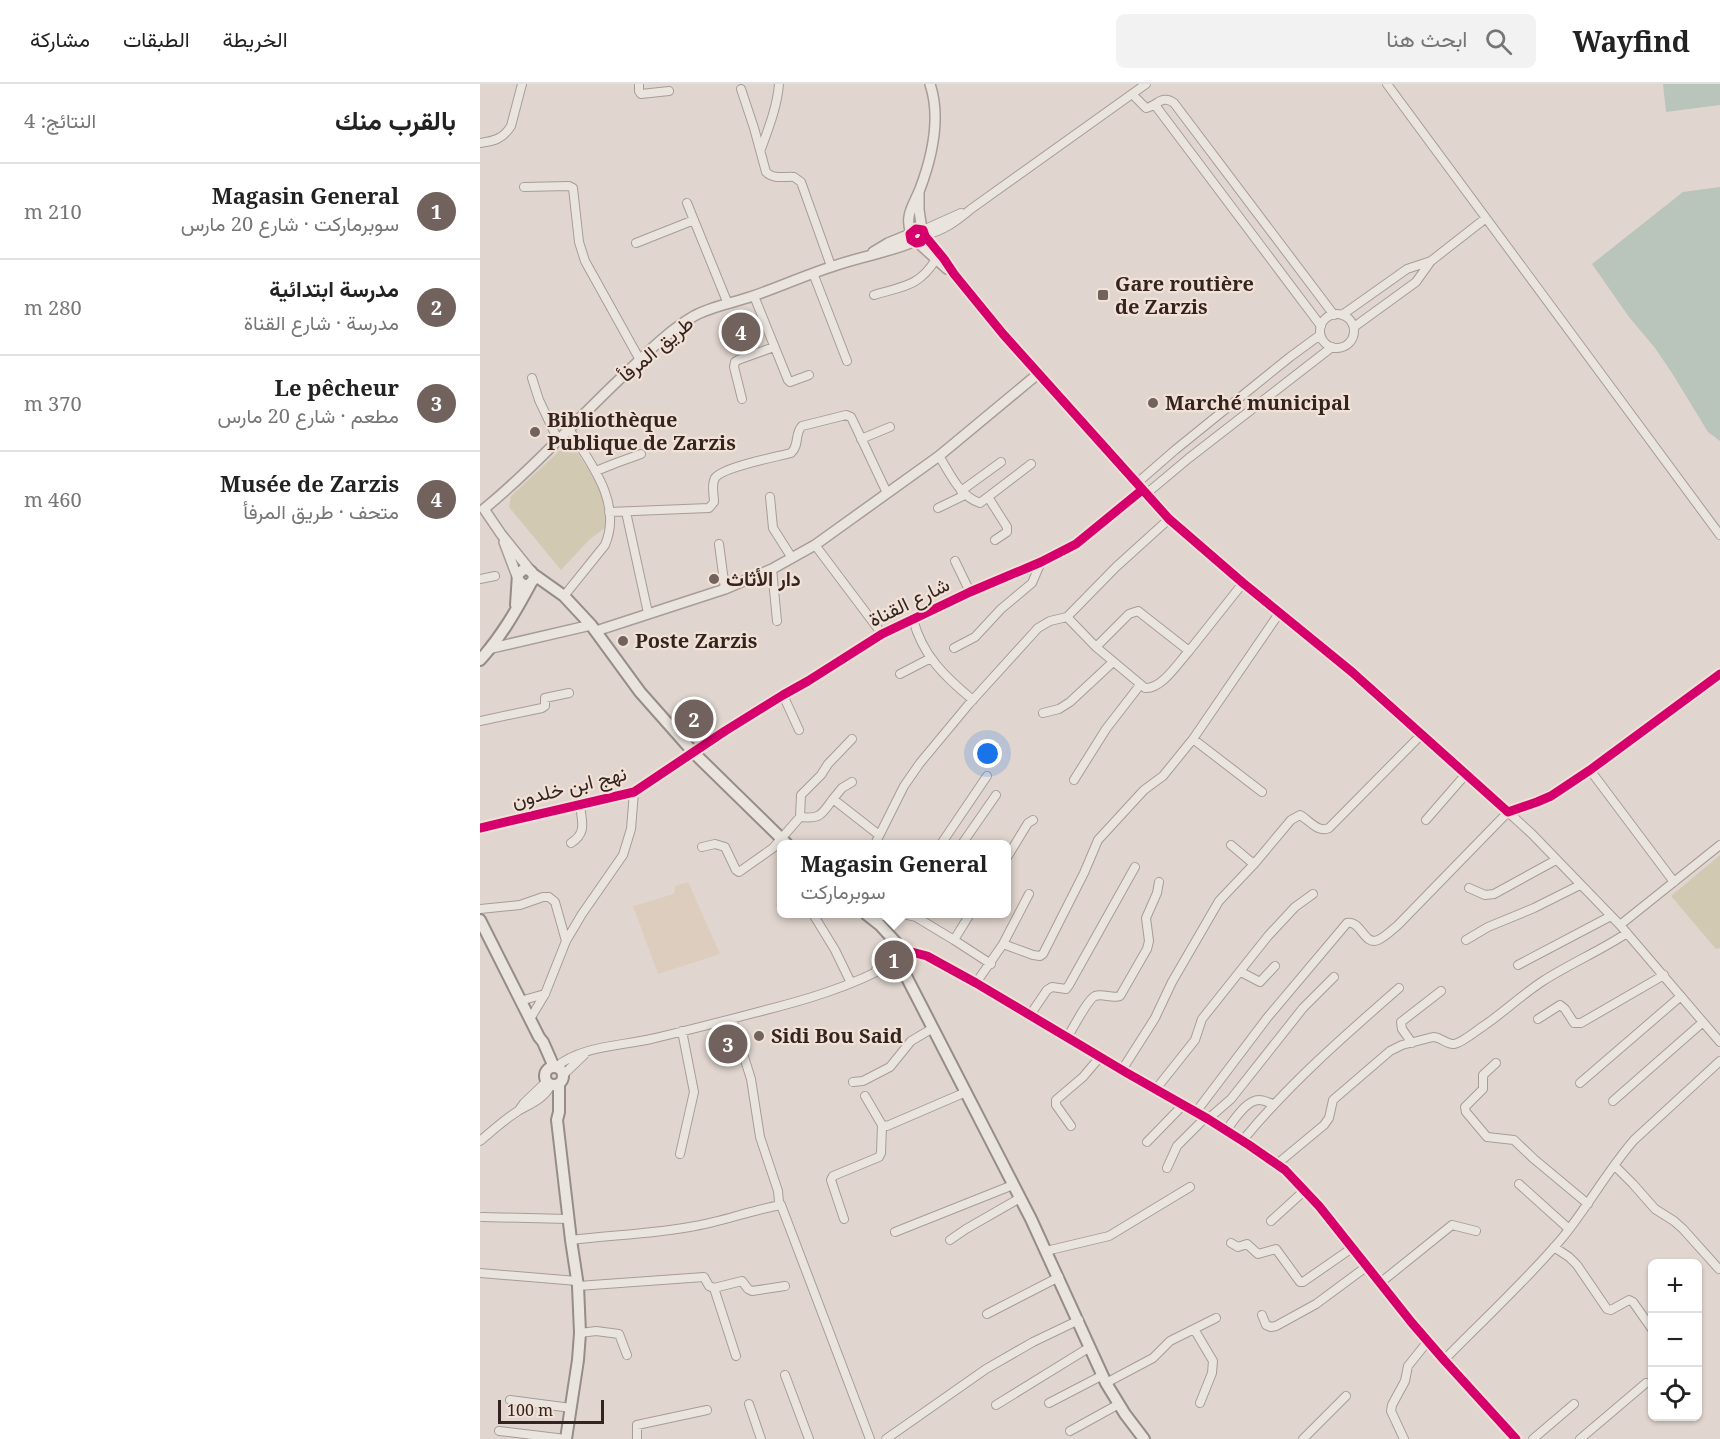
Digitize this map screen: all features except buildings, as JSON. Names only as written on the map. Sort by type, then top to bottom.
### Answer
[{"type":"main road","points":[[531,577],[553,587],[564,596],[593,628],[640,692],[694,753],[781,840]]},
{"type":"main road","points":[[514,616],[518,580],[526,585],[531,577]]},
{"type":"main road","points":[[484,655],[514,616],[531,577]]},
{"type":"main road","points":[[871,918],[887,932],[906,976],[1059,1277],[1105,1379],[1119,1404],[1144,1439]]},
{"type":"main road","points":[[480,920],[543,1042],[554,1077],[554,1113],[557,1120],[578,1283],[580,1333],[566,1439]]},
{"type":"street","points":[[480,143],[501,138],[508,132],[522,84]]},
{"type":"street","points":[[639,84],[641,94],[669,92]]},
{"type":"street","points":[[761,150],[778,98],[779,84]]},
{"type":"street","points":[[888,243],[901,229],[910,212],[933,142],[936,121],[930,84]]},
{"type":"street","points":[[868,255],[888,243],[941,231],[1146,84]]},
{"type":"street","points":[[1387,84],[1720,535]]},
{"type":"street","points":[[741,89],[766,172],[776,177],[794,177],[801,182],[831,267]]},
{"type":"street","points":[[1132,94],[1148,108],[1162,99],[1172,100],[1177,105],[1230,178],[1338,315],[1350,320],[1354,327],[1354,336],[1349,343],[1341,347],[1332,347],[1325,343],[1320,335],[1321,326],[1326,319],[1338,315],[1407,269],[1431,261]]},
{"type":"street","points":[[1155,105],[1321,326]]},
{"type":"street","points":[[524,187],[569,186],[573,188],[579,242],[585,261],[640,360]]},
{"type":"street","points":[[919,190],[918,235],[944,259],[1003,334],[1169,519],[1317,642],[1532,834],[1620,925],[1720,1042]]},
{"type":"street","points":[[687,203],[728,304]]},
{"type":"street","points":[[910,212],[908,222],[936,259],[954,274]]},
{"type":"street","points":[[1354,327],[1416,282],[1431,261],[1486,218]]},
{"type":"street","points":[[636,243],[694,220]]},
{"type":"street","points":[[868,255],[891,250],[918,235]]},
{"type":"street","name":"طريق المرفأ","points":[[482,511],[517,482],[640,360],[679,325],[698,314],[868,255]]},
{"type":"street","points":[[874,295],[921,279],[936,259]]},
{"type":"street","points":[[813,273],[847,361]]},
{"type":"street","points":[[754,296],[788,380],[790,382],[809,375]]},
{"type":"street","points":[[1141,489],[1175,450],[1320,335]]},
{"type":"street","points":[[742,399],[734,367],[735,362],[774,347]]},
{"type":"street","points":[[1141,489],[1189,458],[1332,347]]},
{"type":"street","points":[[484,655],[648,613],[725,589],[772,569],[815,545],[939,456],[1038,373]]},
{"type":"street","points":[[532,378],[539,400],[558,440]]},
{"type":"street","points":[[609,512],[709,508],[714,502],[713,483],[717,476],[736,468],[791,453],[796,448],[799,428],[839,415],[849,415],[854,421],[887,494]]},
{"type":"street","points":[[861,439],[890,427]]},
{"type":"street","points":[[564,596],[605,545],[609,512],[605,489],[569,429]]},
{"type":"street","points":[[596,471],[641,454]]},
{"type":"street","points":[[939,456],[963,493],[973,501],[980,503],[1031,464]]},
{"type":"street","points":[[938,508],[963,493],[1001,462]]},
{"type":"street","name":"شارع القناة","points":[[694,753],[882,634],[970,592],[1067,550],[1084,539],[1141,489]]},
{"type":"street","points":[[988,496],[1007,527],[1007,532],[995,540]]},
{"type":"street","points":[[770,497],[773,528],[792,558]]},
{"type":"street","points":[[482,511],[531,577]]},
{"type":"street","points":[[626,512],[648,613]]},
{"type":"street","points":[[877,840],[909,778],[920,763],[1038,628],[1050,621],[1068,617],[1116,567],[1169,519]]},
{"type":"street","points":[[501,534],[518,580]]},
{"type":"street","points":[[719,544],[725,589]]},
{"type":"street","points":[[815,545],[882,634]]},
{"type":"street","points":[[956,561],[970,592]]},
{"type":"street","points":[[954,648],[975,637],[1001,609],[1032,583],[1041,562]]},
{"type":"street","points":[[772,569],[777,621]]},
{"type":"street","points":[[480,579],[495,576]]},
{"type":"street","points":[[1068,617],[1096,647],[1140,686],[1150,688],[1160,684],[1244,583]]},
{"type":"street","points":[[1096,647],[1129,614],[1138,611],[1189,651]]},
{"type":"street","points":[[1003,944],[1033,955],[1043,954],[1098,840],[1143,790],[1163,776],[1193,739],[1280,612]]},
{"type":"street","points":[[913,619],[916,633],[930,658],[953,683],[973,700]]},
{"type":"street","points":[[900,674],[930,658]]},
{"type":"street","points":[[1043,713],[1059,709],[1070,702],[1113,662]]},
{"type":"street","points":[[1196,1112],[1267,1018],[1347,923],[1352,922],[1369,939],[1376,941],[1381,939],[1398,925],[1508,812],[1551,796],[1720,674]]},
{"type":"street","points":[[1074,780],[1106,729],[1140,686]]},
{"type":"street","points":[[480,721],[542,708],[545,706],[545,698],[569,693]]},
{"type":"street","points":[[783,695],[799,730]]},
{"type":"street","points":[[1122,1070],[1155,1018],[1172,982],[1219,901],[1291,820],[1300,815],[1320,830],[1329,828],[1422,734]]},
{"type":"street","points":[[784,840],[800,817],[801,795],[852,739]]},
{"type":"street","points":[[1193,739],[1262,792]]},
{"type":"street","name":"نهج ابن خلدون","points":[[480,828],[634,792],[694,753]]},
{"type":"street","points":[[1590,770],[1674,882]]},
{"type":"street","points":[[1426,820],[1466,774]]},
{"type":"street","points":[[944,840],[987,776]]},
{"type":"street","points":[[800,817],[820,816],[842,788],[852,782]]},
{"type":"street","points":[[530,1019],[545,994],[566,941],[623,855],[631,829],[634,792]]},
{"type":"street","points":[[965,840],[996,795]]},
{"type":"street","points":[[833,799],[879,835]]},
{"type":"street","points":[[571,843],[579,838],[583,831],[580,804]]},
{"type":"street","points":[[1011,851],[1028,823],[1033,820]]},
{"type":"street","points":[[702,847],[715,844],[725,847],[739,872],[777,846]]},
{"type":"street","points":[[1231,845],[1255,863]]},
{"type":"street","points":[[1620,925],[1720,845]]},
{"type":"street","points":[[1469,888],[1485,895],[1494,894],[1556,860]]},
{"type":"street","points":[[1030,1015],[1047,990],[1052,987],[1066,989],[1069,985],[1134,867]]},
{"type":"street","points":[[1067,1038],[1093,997],[1098,995],[1115,998],[1120,996],[1137,969],[1149,942],[1146,918],[1157,893],[1159,882]]},
{"type":"street","points":[[1466,940],[1488,927],[1534,908],[1580,885]]},
{"type":"street","points":[[976,983],[1003,944],[1029,894]]},
{"type":"street","points":[[1156,1089],[1195,1040],[1202,1019],[1278,924],[1295,907],[1313,894]]},
{"type":"street","points":[[480,909],[519,905],[549,897],[555,902],[566,941]]},
{"type":"street","points":[[1518,964],[1611,916]]},
{"type":"street","points":[[815,918],[851,983]]},
{"type":"street","points":[[921,918],[991,964]]},
{"type":"street","points":[[954,940],[968,918]]},
{"type":"street","points":[[1277,1164],[1328,1121],[1333,1100],[1390,1052],[1402,1045],[1433,1037],[1438,1037],[1448,1044],[1457,1043],[1503,1012],[1541,982],[1608,946],[1627,933]]},
{"type":"street","points":[[480,1141],[519,1110],[524,1102],[554,1077],[569,1058],[785,1005],[871,975],[897,955],[927,956],[1196,1112],[1277,1164],[1305,1190],[1444,1360],[1516,1439]]},
{"type":"street","points":[[1241,972],[1260,982],[1275,966]]},
{"type":"street","points":[[1538,1019],[1560,1005],[1574,1023],[1581,1023],[1664,975]]},
{"type":"street","points":[[1167,1168],[1177,1146],[1231,1098],[1299,1013],[1334,977]]},
{"type":"street","points":[[1242,1140],[1274,1104],[1353,1028],[1399,988]]},
{"type":"street","points":[[1412,1043],[1402,1029],[1401,1022],[1441,991]]},
{"type":"street","points":[[520,1001],[545,994]]},
{"type":"street","points":[[1580,1083],[1681,996]]},
{"type":"street","points":[[732,1019],[751,1079],[758,1127],[778,1191],[779,1203],[870,1439]]},
{"type":"street","points":[[1613,1101],[1703,1022]]},
{"type":"street","points":[[853,1082],[863,1081],[890,1067],[911,1041],[933,1028]]},
{"type":"street","points":[[680,1154],[694,1092],[682,1031]]},
{"type":"street","points":[[1071,1126],[1056,1105],[1056,1100],[1083,1077],[1100,1057]]},
{"type":"street","points":[[1444,1360],[1509,1297],[1554,1247],[1634,1140],[1720,1060]]},
{"type":"street","points":[[1496,1063],[1483,1075],[1483,1089],[1466,1107],[1466,1112],[1487,1137],[1514,1140],[1533,1159],[1588,1204]]},
{"type":"street","points":[[882,1125],[886,1126],[966,1092]]},
{"type":"street","points":[[844,1219],[831,1180],[833,1176],[879,1157],[881,1153],[882,1125],[865,1096]]},
{"type":"street","points":[[1226,1130],[1253,1101],[1262,1100],[1274,1104]]},
{"type":"street","points":[[1147,1142],[1183,1105]]},
{"type":"street","points":[[1614,1166],[1655,1209],[1683,1229],[1719,1269]]},
{"type":"street","points":[[1519,1184],[1569,1229]]},
{"type":"street","points":[[895,1232],[1013,1185]]},
{"type":"street","points":[[1046,1251],[1109,1236],[1190,1186]]},
{"type":"street","points":[[1270,1221],[1305,1190]]},
{"type":"street","points":[[950,1240],[1020,1198]]},
{"type":"street","points":[[571,1240],[698,1226],[781,1204]]},
{"type":"street","points":[[482,1217],[568,1219]]},
{"type":"street","points":[[1380,1283],[1452,1225],[1476,1231]]},
{"type":"street","points":[[1231,1243],[1238,1247],[1247,1245],[1258,1254],[1276,1249],[1300,1282],[1352,1248]]},
{"type":"street","points":[[1554,1247],[1577,1265],[1606,1309],[1611,1310],[1629,1300],[1634,1302],[1648,1322]]},
{"type":"street","points":[[1262,1315],[1266,1325],[1276,1326],[1316,1304],[1366,1267]]},
{"type":"street","points":[[480,1273],[578,1283],[701,1276],[706,1278],[709,1286],[714,1288],[742,1281],[752,1291],[785,1286]]},
{"type":"street","points":[[987,1314],[1059,1277]]},
{"type":"street","points":[[714,1288],[736,1356]]},
{"type":"street","points":[[1049,1403],[1147,1362],[1170,1341],[1216,1318]]},
{"type":"street","points":[[886,1439],[899,1436],[986,1369],[1033,1342],[1079,1320]]},
{"type":"street","points":[[1194,1329],[1213,1361],[1212,1373],[1200,1403]]},
{"type":"street","points":[[580,1333],[596,1331],[619,1334],[627,1355]]},
{"type":"street","points":[[1404,1439],[1391,1412],[1392,1405],[1406,1381],[1408,1366],[1428,1341]]},
{"type":"street","points":[[996,1405],[1090,1347]]},
{"type":"street","points":[[785,1376],[809,1439]]},
{"type":"street","points":[[1580,1439],[1646,1383]]},
{"type":"street","points":[[1303,1439],[1346,1396]]},
{"type":"street","points":[[510,1400],[571,1408]]},
{"type":"street","points":[[749,1404],[761,1439]]},
{"type":"street","points":[[1071,1431],[1119,1404]]},
{"type":"street","points":[[1533,1439],[1574,1404]]},
{"type":"street","points":[[637,1439],[637,1425],[643,1422],[707,1410]]},
{"type":"street","points":[[499,1431],[566,1439]]},
{"type":"shaded area","points":[[1663,84],[1720,84],[1720,105],[1666,112]]},
{"type":"shaded area","points":[[1720,187],[1720,441],[1708,432],[1655,348],[1629,317],[1592,264],[1683,192]]},
{"type":"shaded area","points":[[570,441],[602,491],[606,527],[589,540],[561,570],[509,507],[511,496]]},
{"type":"shaded area","points":[[1720,855],[1720,948],[1716,949],[1671,896]]},
{"type":"shaded area","points":[[688,882],[720,954],[658,974],[633,906],[674,894],[675,886]]},
{"type":"cycle path","points":[[925,236],[921,242],[916,243],[911,240],[910,234],[916,229],[923,230],[925,236],[954,274],[1003,334],[1169,519],[1352,672],[1508,812],[1551,796],[1720,674]]},
{"type":"cycle path","points":[[480,828],[634,792],[725,731],[882,634],[1076,544],[1142,490]]},
{"type":"cycle path","points":[[904,950],[927,956],[976,983],[1208,1119],[1285,1170],[1319,1206],[1412,1323],[1516,1439]]},
{"type":"place","name":"Gare routière de Zarzis","points":[[1103,295]]},
{"type":"place","name":"Musée de Zarzis","points":[[741,332]]},
{"type":"place","name":"Marché municipal","points":[[1153,403]]},
{"type":"place","name":"Bibliothèque Publique de Zarzis","points":[[535,432]]},
{"type":"place","name":"دار الأثاث","points":[[714,579]]},
{"type":"place","name":"Poste Zarzis","points":[[623,641]]},
{"type":"place","name":"مدرسة ابتدائية","points":[[694,719]]},
{"type":"place","name":"Magasin General","points":[[894,960]]},
{"type":"place","name":"Sidi Bou Said","points":[[759,1036]]},
{"type":"place","name":"Le pêcheur","points":[[728,1044]]}]
